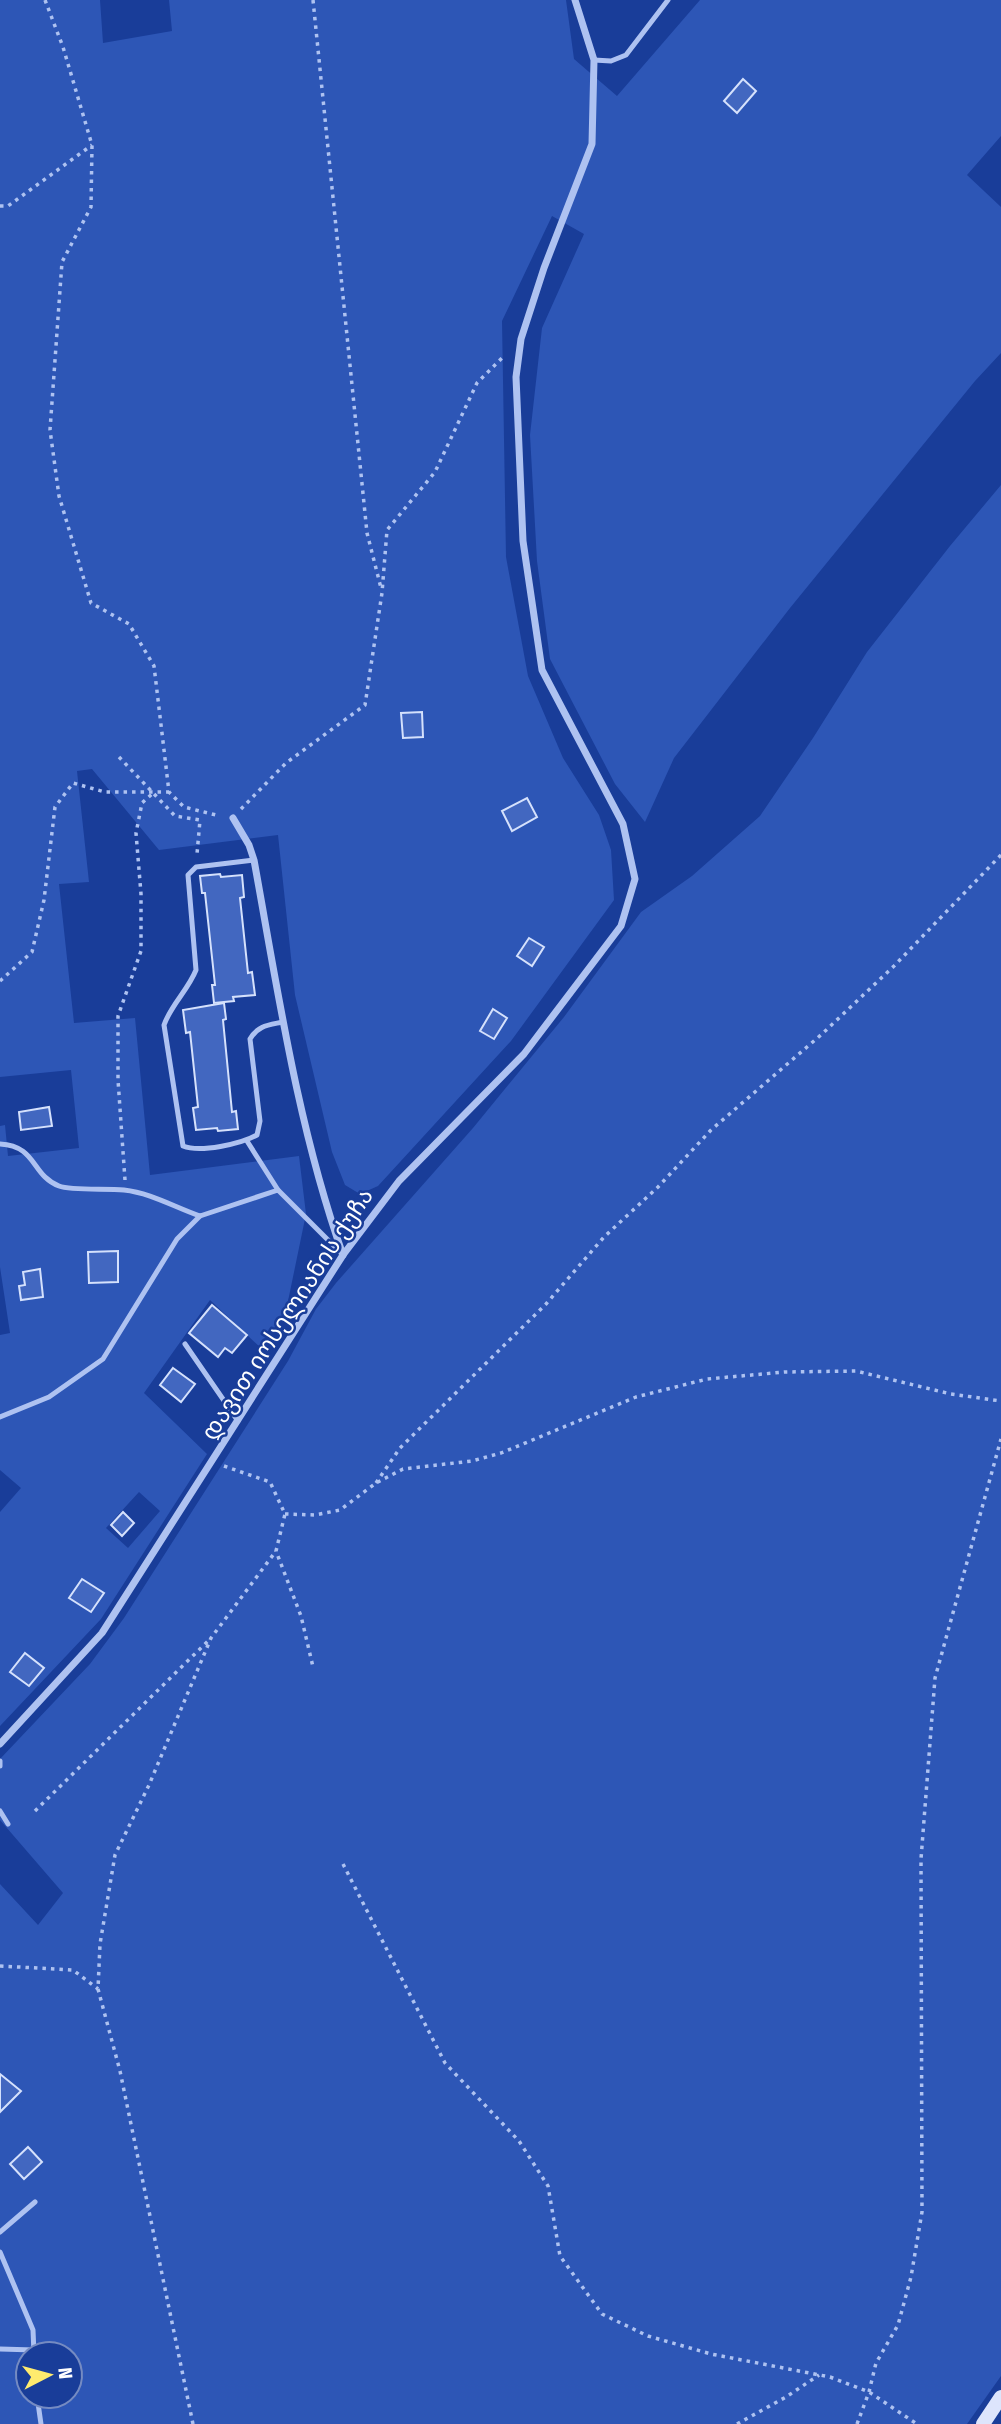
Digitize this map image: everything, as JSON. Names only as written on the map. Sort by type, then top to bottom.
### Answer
[{"type":"main road","points":[[983,2424],[1001,2397]]},
{"type":"street","points":[[521,339],[544,268],[592,144],[594,60],[575,0]]},
{"type":"street","name":"დავით იოსელიანის ქუჩა","points":[[0,1744],[102,1633],[343,1255],[399,1181],[524,1054],[621,926],[635,879],[623,824],[542,670],[523,541],[516,377],[521,339]]},
{"type":"street","points":[[233,818],[249,845],[254,860],[284,1023],[316,1167],[343,1255]]},
{"type":"lane","points":[[594,60],[611,61],[626,55],[668,0]]},
{"type":"lane","points":[[254,860],[196,867],[188,875],[196,970],[192,981],[168,1013],[164,1026],[183,1146],[193,1150],[247,1141],[257,1135],[260,1121],[250,1039],[261,1027],[284,1023]]},
{"type":"lane","points":[[247,1141],[278,1190],[343,1255]]},
{"type":"lane","points":[[0,1144],[22,1149],[44,1176],[60,1186],[126,1190],[156,1197],[200,1216]]},
{"type":"lane","points":[[0,1417],[49,1397],[103,1359],[177,1239],[200,1216],[278,1190]]},
{"type":"lane","points":[[185,1345],[238,1421]]},
{"type":"lane","points":[[0,1811],[8,1824]]},
{"type":"lane","points":[[0,2232],[35,2202]]},
{"type":"lane","points":[[0,2252],[33,2330],[33,2340]]},
{"type":"path","points":[[45,0],[64,47],[92,145],[91,207],[62,262],[50,430],[59,496],[91,603],[129,624],[154,666],[169,792],[184,807],[233,818],[286,763],[365,705],[382,593],[387,530],[435,472],[477,383],[521,339]]},
{"type":"path","points":[[313,0],[367,533],[382,593]]},
{"type":"path","points":[[0,206],[8,206],[92,145]]},
{"type":"path","points":[[120,757],[175,816],[200,820],[196,867]]},
{"type":"path","points":[[0,981],[32,953],[44,900],[55,807],[73,783],[104,792],[169,792]]},
{"type":"path","points":[[126,1190],[118,1080],[118,1016],[141,951],[141,894],[136,833],[142,803],[153,793]]},
{"type":"path","points":[[376,1483],[400,1448],[546,1304],[604,1237],[658,1187],[711,1130],[822,1034],[894,966],[1001,855]]},
{"type":"path","points":[[285,1514],[315,1515],[340,1510],[376,1483],[403,1469],[472,1461],[501,1453],[636,1396],[707,1379],[785,1372],[856,1371],[951,1394],[1001,1401]]},
{"type":"path","points":[[857,2424],[876,2363],[898,2325],[911,2277],[922,2212],[921,1859],[935,1678],[1001,1439]]},
{"type":"path","points":[[36,1811],[211,1638],[276,1551],[285,1514],[270,1482],[212,1462]]},
{"type":"path","points":[[276,1551],[301,1616],[313,1667]]},
{"type":"path","points":[[193,2424],[120,2071],[98,1989],[100,1944],[116,1856],[149,1786],[211,1638]]},
{"type":"path","points":[[343,1864],[445,2063],[519,2141],[548,2186],[559,2256],[602,2314],[648,2336],[711,2354],[820,2375],[869,2392],[917,2424]]},
{"type":"path","points":[[0,1966],[73,1970],[98,1989]]},
{"type":"path","points":[[737,2424],[820,2375]]},
{"type":"shaded area","points":[[0,0],[100,0],[103,43],[172,31],[169,0],[566,0],[574,59],[617,96],[700,0],[1001,0],[1001,136],[967,175],[1001,207],[1001,353],[975,381],[790,608],[674,758],[645,822],[615,784],[550,659],[537,561],[530,435],[542,328],[584,234],[552,216],[502,321],[506,557],[528,676],[563,758],[599,815],[611,850],[614,900],[511,1041],[378,1186],[360,1194],[345,1185],[332,1152],[295,995],[278,835],[159,850],[92,769],[77,771],[89,882],[59,884],[74,1023],[135,1018],[150,1175],[299,1156],[306,1214],[287,1306],[263,1350],[210,1300],[144,1393],[207,1454],[101,1619],[0,1726],[0,1512],[21,1488],[0,1470],[0,1335],[10,1333],[0,1267],[0,1126],[5,1125],[8,1156],[79,1148],[71,1070],[0,1077]],"holes":[[[139,1492],[160,1511],[128,1548],[106,1528]]]},
{"type":"shaded area","points":[[1001,485],[1001,2376],[967,2424],[0,2424],[0,1884],[38,1925],[63,1893],[0,1820],[0,1759],[90,1664],[124,1618],[288,1361],[316,1309],[336,1283],[473,1128],[564,1017],[641,912],[692,876],[760,816],[867,652]]},
{"type":"building","points":[[743,79],[756,91],[737,113],[724,101]]},
{"type":"building","points":[[422,712],[423,737],[403,738],[401,713]]},
{"type":"building","points":[[527,798],[537,817],[512,831],[502,811]]},
{"type":"building","points":[[220,874],[221,877],[242,875],[244,897],[240,898],[248,973],[252,972],[255,995],[233,997],[234,1001],[214,1003],[212,985],[215,985],[205,893],[202,893],[200,876]]},
{"type":"building","points":[[529,938],[544,947],[532,966],[517,956]]},
{"type":"building","points":[[224,1003],[226,1019],[223,1020],[232,1112],[236,1111],[238,1129],[196,1130],[193,1108],[198,1107],[190,1032],[186,1033],[183,1010]]},
{"type":"building","points":[[493,1009],[507,1018],[494,1039],[480,1031]]},
{"type":"building","points":[[49,1107],[52,1126],[21,1130],[19,1112]]},
{"type":"building","points":[[118,1251],[118,1282],[89,1283],[88,1252]]},
{"type":"building","points":[[40,1269],[43,1297],[21,1300],[19,1286],[25,1285],[23,1272]]},
{"type":"building","points":[[212,1305],[247,1335],[232,1353],[225,1348],[218,1357],[189,1333]]},
{"type":"building","points":[[173,1368],[195,1384],[181,1402],[160,1385]]},
{"type":"building","points":[[123,1512],[134,1523],[122,1536],[111,1525]]},
{"type":"building","points":[[82,1579],[104,1593],[91,1612],[69,1598]]},
{"type":"building","points":[[25,1653],[44,1668],[29,1686],[10,1672]]},
{"type":"building","points":[[0,2074],[21,2091],[0,2112]]},
{"type":"building","points":[[28,2147],[42,2162],[24,2179],[10,2164]]}]
